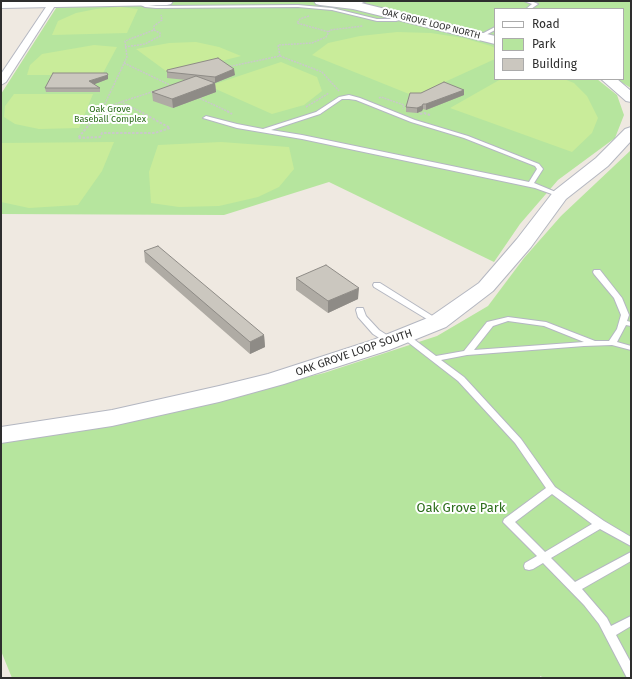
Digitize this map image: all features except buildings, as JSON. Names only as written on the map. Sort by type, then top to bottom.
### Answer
[{"type":"street","points":[[1,4],[167,1]]},
{"type":"street","name":"OAK GROVE LOOP NORTH","points":[[320,1],[359,3],[404,17],[494,40]]},
{"type":"street","points":[[1,82],[53,2]]},
{"type":"street","points":[[1,62],[14,62]]},
{"type":"street","points":[[609,80],[631,98]]},
{"type":"street","name":"OAK GROVE LOOP SOUTH","points":[[1,435],[112,418],[205,398],[276,379],[397,339],[438,322],[486,287],[524,243],[560,195],[602,162],[631,132]]},
{"type":"lane","points":[[526,1],[536,4],[530,8]]},
{"type":"lane","points":[[139,2],[147,6],[156,7],[298,6],[332,9],[377,20],[396,20],[404,17]]},
{"type":"lane","points":[[480,36],[494,29]]},
{"type":"lane","points":[[263,130],[304,118],[318,112],[341,98],[349,97],[358,99],[412,121],[466,137],[537,165],[540,169],[530,185]]},
{"type":"lane","points":[[206,118],[530,185],[560,195]]},
{"type":"lane","points":[[597,272],[618,298],[627,323],[612,343]]},
{"type":"lane","points":[[377,285],[438,322]]},
{"type":"lane","points":[[360,310],[362,317],[376,332],[397,339],[434,359],[460,379],[518,441],[552,489],[600,524],[630,541]]},
{"type":"lane","points":[[467,353],[490,324],[508,319],[546,324],[594,343]]},
{"type":"lane","points":[[434,359],[467,353],[594,343],[612,343],[631,348]]},
{"type":"lane","points":[[552,489],[508,522],[574,588],[603,621],[631,674]]},
{"type":"lane","points":[[529,566],[600,524]]},
{"type":"lane","points":[[574,588],[631,556]]},
{"type":"lane","points":[[609,633],[631,621]]},
{"type":"path","points":[[154,30],[154,26],[162,20],[162,16],[159,13]]},
{"type":"path","points":[[311,16],[300,19],[297,23],[328,32],[330,30],[363,26]]},
{"type":"path","points":[[121,102],[170,128],[155,133],[102,133],[100,137],[78,138],[82,132],[98,117],[104,108],[127,57],[125,48],[125,41],[154,30],[160,32],[160,36],[145,44],[125,48]]},
{"type":"path","points":[[280,56],[278,45],[312,43],[326,37],[328,32]]},
{"type":"path","points":[[225,68],[240,63],[280,56],[322,72],[339,91]]},
{"type":"path","points":[[124,63],[179,89]]},
{"type":"path","points":[[104,108],[178,83]]},
{"type":"path","points":[[303,109],[318,98],[330,93],[345,91]]},
{"type":"path","points":[[193,95],[233,115]]},
{"type":"path","points":[[374,97],[381,97],[404,105],[403,109]]},
{"type":"path","points":[[418,114],[424,113],[432,116],[429,119]]},
{"type":"green space","name":"Oak Grove Baseball Complex","points":[[96,1],[631,1],[631,88],[618,80],[624,80],[624,8],[494,8],[494,80],[598,80],[617,95],[624,115],[615,138],[558,180],[520,224],[494,262],[329,182],[224,215],[1,214],[1,94],[58,5]]},
{"type":"green space","points":[[120,7],[138,9],[127,33],[52,35],[58,21],[76,13],[96,9]]},
{"type":"green space","points":[[397,32],[431,33],[463,38],[494,48],[494,59],[414,96],[312,55],[328,43],[360,36]]},
{"type":"green space","points":[[196,42],[219,47],[241,56],[170,74],[136,49],[169,43]]},
{"type":"green space","points":[[94,45],[117,47],[102,75],[27,75],[30,65],[42,54]]},
{"type":"green space","points":[[281,62],[317,77],[322,91],[304,105],[272,114],[209,86]]},
{"type":"green space","points":[[499,80],[566,80],[574,83],[587,96],[598,118],[592,133],[572,152],[450,108]]},
{"type":"green space","points":[[14,94],[93,94],[79,128],[39,129],[15,124],[4,117],[5,106]]},
{"type":"green space","points":[[114,142],[102,171],[78,205],[29,208],[1,202],[1,143]]},
{"type":"green space","points":[[221,142],[289,147],[294,169],[279,187],[258,197],[219,206],[179,207],[151,203],[149,172],[158,145]]},
{"type":"green space","name":"Oak Grove Park","points":[[631,150],[631,678],[545,678],[540,676],[540,678],[12,678],[1,651],[1,442],[126,421],[324,373],[437,336],[488,306],[524,258],[561,216]]}]
